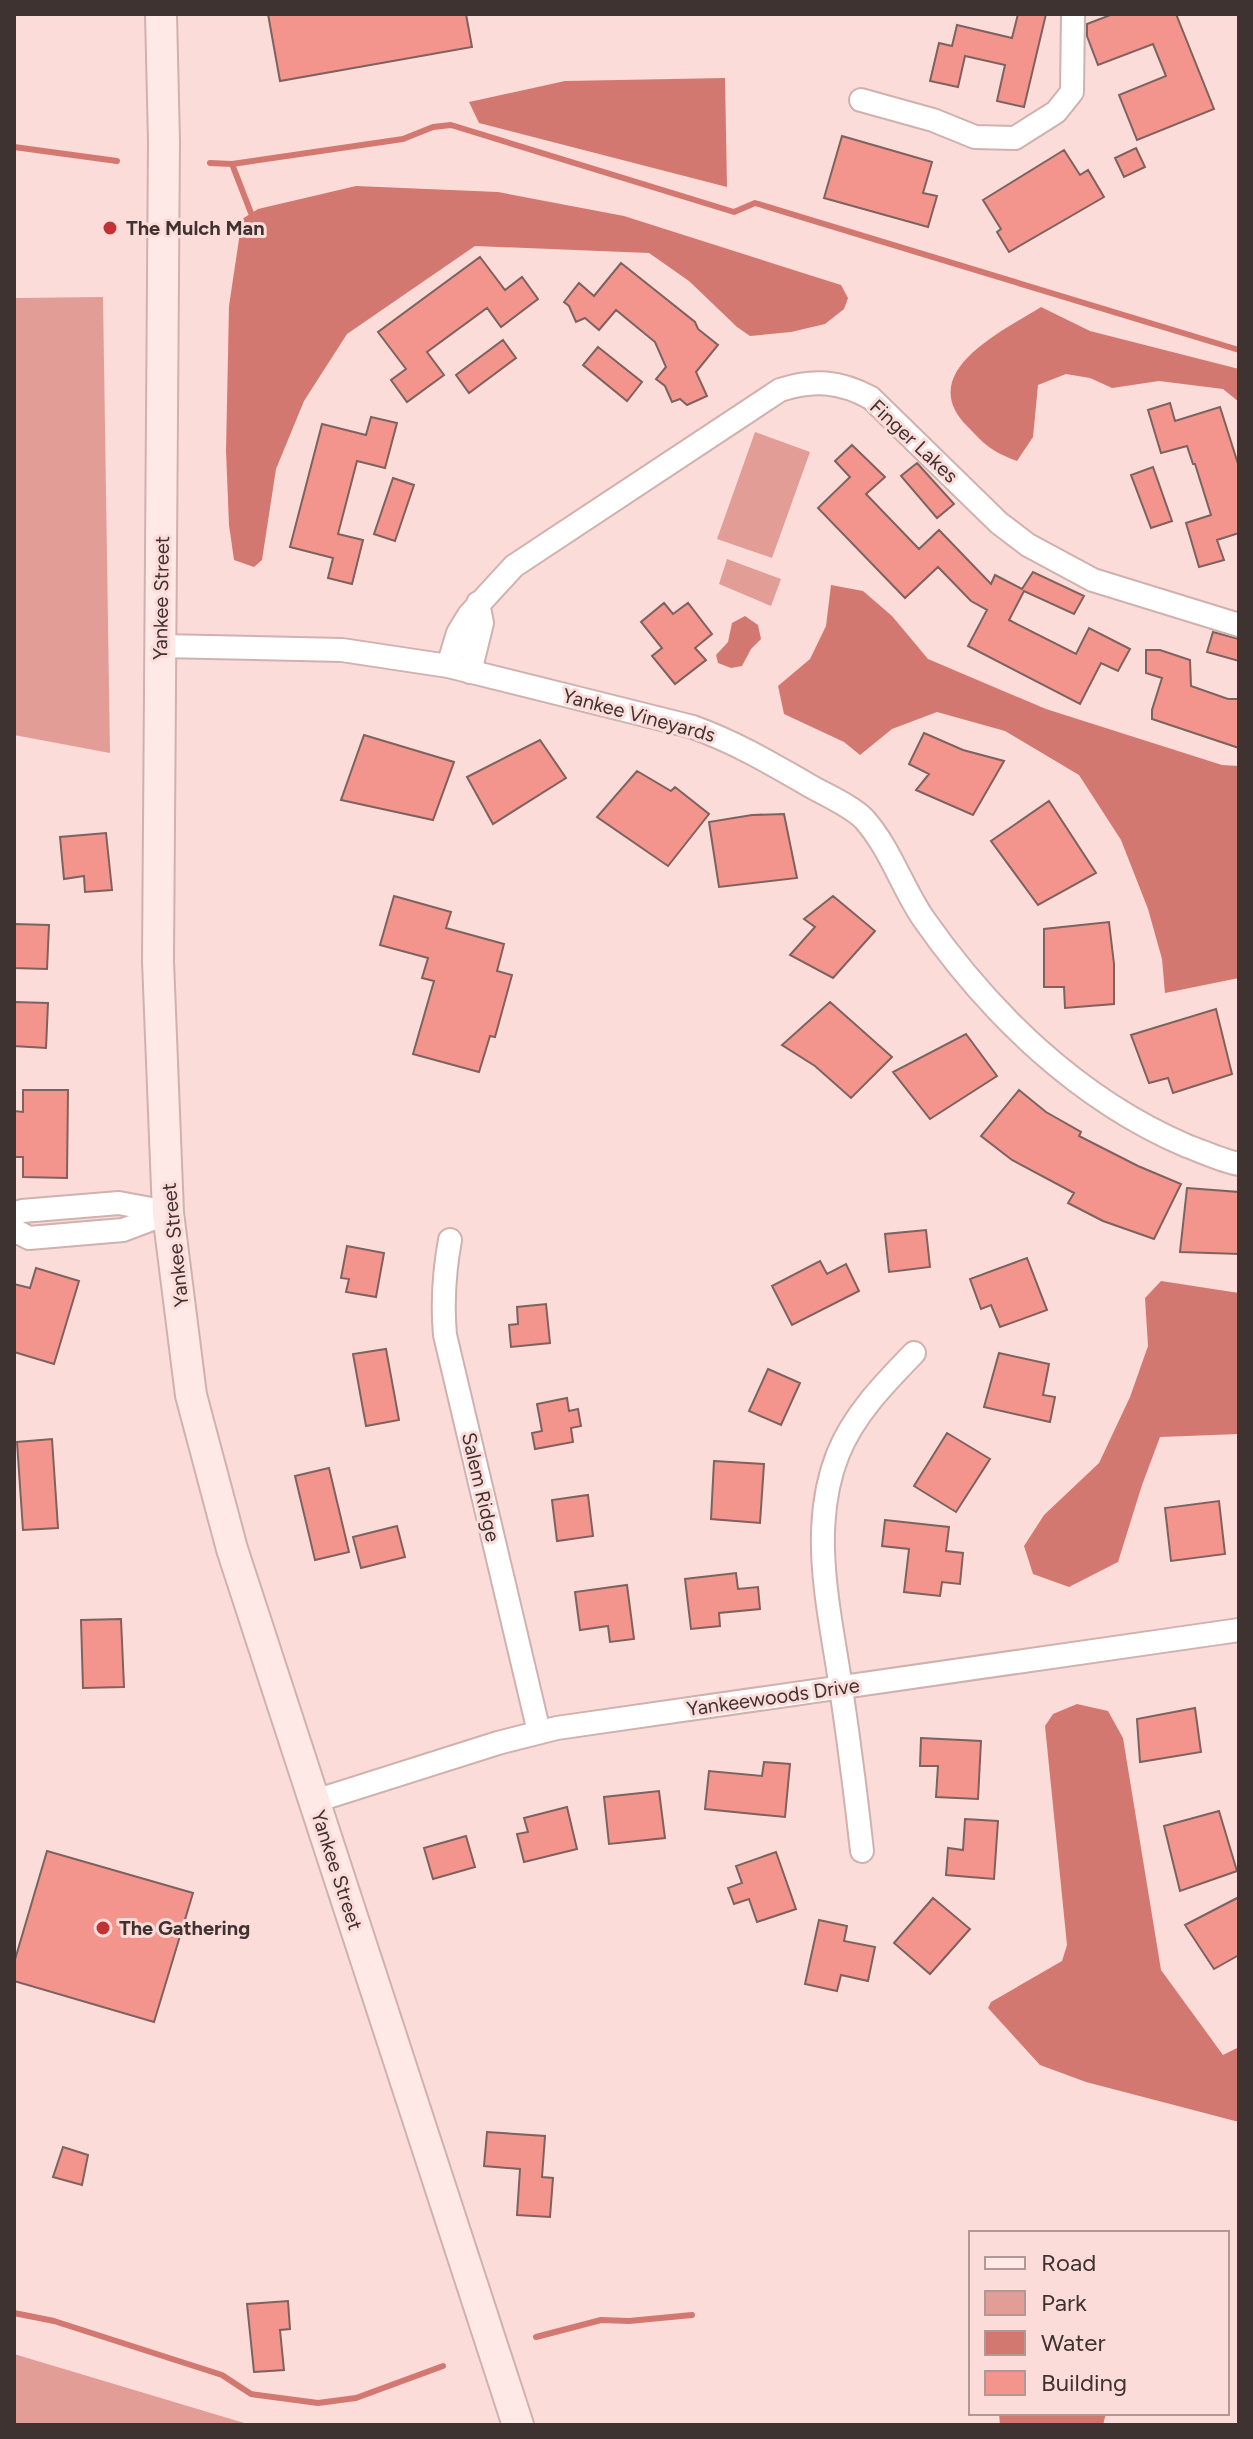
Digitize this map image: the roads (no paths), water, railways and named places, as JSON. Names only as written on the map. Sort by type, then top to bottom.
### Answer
[{"type":"street","name":"Yankee Street","points":[[161,14],[164,172],[158,961],[168,1213],[191,1395],[232,1549],[518,2425]]},
{"type":"street","points":[[861,100],[933,120],[975,137],[1015,138],[1056,112],[1072,92],[1073,14]]},
{"type":"street","name":"Finger Lakes","points":[[448,666],[458,633],[478,603],[514,566],[780,390],[817,381],[854,389],[871,398],[999,523],[1059,564],[1093,580],[1239,625]]},
{"type":"street","points":[[470,672],[482,623],[478,603]]},
{"type":"street","name":"Yankee Vineyards","points":[[160,646],[342,650],[448,666],[693,727],[730,740],[779,765],[862,818],[896,866],[930,927],[973,983],[1042,1055],[1130,1118],[1186,1145],[1239,1164]]},
{"type":"street","points":[[14,1214],[119,1203],[168,1213]]},
{"type":"street","points":[[14,1230],[29,1238],[123,1230],[168,1213]]},
{"type":"street","name":"Salem Ridge","points":[[450,1240],[443,1275],[445,1335],[539,1732]]},
{"type":"street","points":[[862,1851],[822,1538],[823,1509],[838,1452],[857,1417],[914,1353]]},
{"type":"street","name":"Yankeewoods Drive","points":[[315,1801],[539,1732],[1239,1630]]},
{"type":"water","points":[[725,78],[727,187],[479,123],[469,102],[565,81]]},
{"type":"water","points":[[356,186],[498,192],[624,216],[841,285],[848,298],[844,309],[825,324],[791,332],[750,336],[689,281],[649,253],[475,246],[347,334],[304,401],[276,469],[262,560],[254,567],[234,560],[229,525],[226,451],[229,306],[242,219],[258,209]]},
{"type":"water","points":[[1041,307],[1090,331],[1239,369],[1239,402],[1223,389],[1159,381],[1112,388],[1090,378],[1066,374],[1038,385],[1033,437],[1017,461],[1001,454],[967,426],[953,406],[951,388],[957,371],[970,355]]},
{"type":"water","points":[[831,585],[863,591],[892,616],[928,659],[1046,709],[1222,765],[1239,766],[1239,978],[1165,993],[1162,959],[1148,909],[1121,840],[1079,775],[1005,731],[937,712],[892,729],[860,755],[844,742],[784,714],[778,686],[810,659],[826,626]]},
{"type":"water","points":[[745,616],[758,625],[761,639],[751,649],[742,666],[731,668],[718,663],[716,655],[728,642],[732,623]]},
{"type":"water","points":[[1161,1281],[1239,1293],[1239,1434],[1160,1437],[1118,1562],[1069,1587],[1033,1574],[1024,1546],[1044,1515],[1099,1463],[1130,1397],[1148,1346],[1145,1298]]},
{"type":"water","points":[[1077,1704],[1108,1711],[1123,1738],[1161,1970],[1223,2055],[1239,2047],[1239,2122],[1086,2082],[1040,2065],[988,2008],[991,2002],[1062,1961],[1067,1945],[1045,1726],[1053,1714]]},
{"type":"water","points":[[999,2415],[1106,2415],[1103,2425],[1000,2425]]},
{"type":"waterway","points":[[210,163],[232,164],[403,139],[433,127],[451,125],[734,212],[755,203],[1239,350]]},
{"type":"waterway","points":[[14,147],[117,161]]},
{"type":"waterway","points":[[232,164],[251,213]]},
{"type":"waterway","points":[[14,2313],[54,2321],[222,2375],[251,2394],[318,2403],[356,2398],[443,2366]]},
{"type":"waterway","points":[[536,2337],[601,2320],[629,2321],[692,2315]]},
{"type":"place","name":"The Mulch Man","points":[[110,228]]},
{"type":"place","name":"The Gathering","points":[[103,1928]]}]
